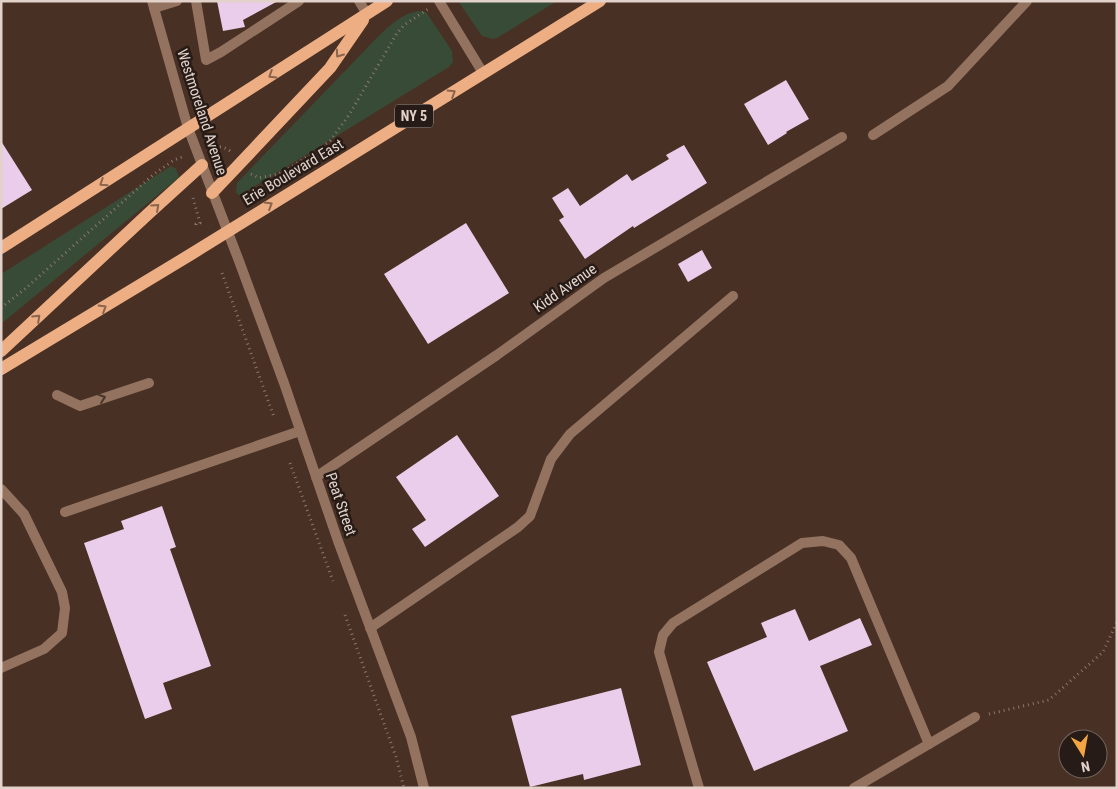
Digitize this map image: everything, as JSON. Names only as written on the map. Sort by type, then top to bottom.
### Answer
[{"type":"main road","points":[[1,248],[387,1]]},
{"type":"main road","name":"Erie Boulevard East","points":[[1,369],[385,135],[600,1]]},
{"type":"main road","points":[[212,193],[330,68],[367,14]]},
{"type":"main road","points":[[1,351],[202,165]]},
{"type":"street","points":[[153,4],[176,1]]},
{"type":"street","points":[[196,1],[206,60],[299,1]]},
{"type":"street","points":[[359,1],[367,14]]},
{"type":"street","points":[[440,1],[483,73]]},
{"type":"street","points":[[873,135],[948,86],[1027,1]]},
{"type":"street","name":"Westmoreland Avenue","points":[[153,4],[188,128],[227,231]]},
{"type":"street","name":"Kidd Avenue","points":[[316,477],[497,355],[604,278],[842,137]]},
{"type":"street","name":"Peat Street","points":[[227,231],[240,261],[338,542],[411,737],[424,788]]},
{"type":"street","points":[[370,628],[518,528],[530,516],[551,459],[570,434],[733,296]]},
{"type":"street","points":[[57,394],[80,406],[149,383]]},
{"type":"street","points":[[65,512],[300,431]]},
{"type":"street","points":[[1,489],[24,514],[62,592],[65,608],[62,633],[44,649],[1,668]]},
{"type":"street","points":[[700,788],[659,652],[663,635],[673,623],[802,543],[823,541],[839,545],[851,558],[929,744]]},
{"type":"street","points":[[854,788],[975,717]]},
{"type":"path","points":[[247,170],[259,178],[278,174],[330,141],[349,115],[397,33],[404,25],[425,11]]},
{"type":"path","points":[[216,146],[224,148],[234,156]]},
{"type":"path","points":[[1,308],[154,174],[178,158]]},
{"type":"path","points":[[193,198],[200,223],[196,224],[196,226]]},
{"type":"path","points":[[222,273],[274,417]]},
{"type":"path","points":[[290,463],[333,580]]},
{"type":"path","points":[[345,615],[396,757],[404,788]]},
{"type":"path","points":[[975,717],[1048,700],[1102,652],[1117,622]]},
{"type":"green space","points":[[458,1],[557,1],[493,39],[482,36]]},
{"type":"green space","points":[[418,11],[426,12],[452,51],[453,62],[449,67],[239,196],[236,192],[237,183],[368,47],[397,20]]},
{"type":"green space","points":[[171,166],[176,169],[179,177],[1,324],[1,274]]},
{"type":"building","points":[[217,1],[278,1],[243,20],[245,27],[223,31]]},
{"type":"building","points":[[786,80],[809,119],[768,145],[744,104]]},
{"type":"building","points":[[1,141],[32,190],[1,209]]},
{"type":"building","points":[[684,145],[707,183],[634,228],[633,226],[585,259],[559,220],[564,217],[552,198],[568,188],[580,206],[627,174],[632,181],[669,159],[666,155]]},
{"type":"building","points":[[466,223],[509,293],[428,344],[384,274]]},
{"type":"building","points":[[702,250],[712,268],[688,282],[678,264]]},
{"type":"building","points":[[457,435],[499,496],[425,547],[412,529],[426,520],[396,477]]},
{"type":"building","points":[[162,506],[176,547],[170,549],[211,666],[163,683],[172,709],[145,719],[84,543],[124,529],[121,521]]},
{"type":"building","points":[[795,609],[809,641],[860,618],[872,645],[820,666],[848,731],[754,771],[707,662],[767,637],[761,623]]},
{"type":"building","points":[[621,688],[641,765],[584,780],[583,774],[530,787],[511,716]]}]
